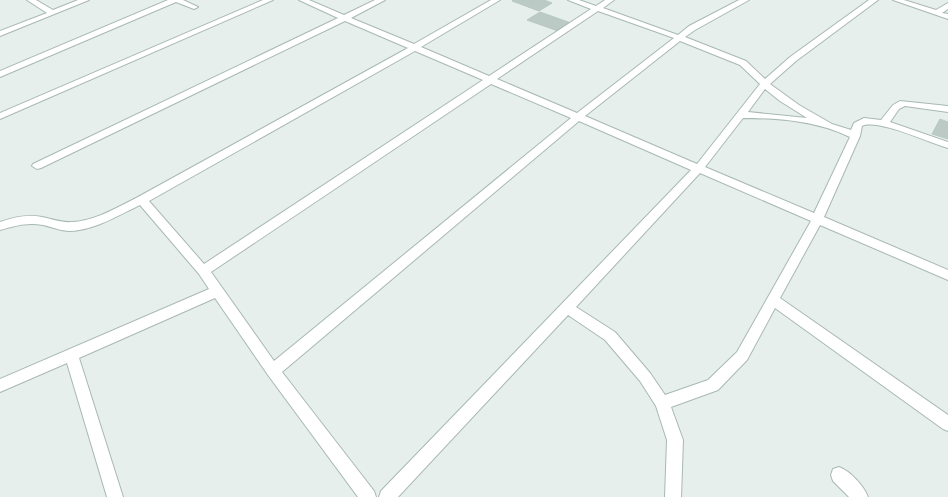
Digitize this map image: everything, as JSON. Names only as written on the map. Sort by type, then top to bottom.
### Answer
[{"type":"street","points":[[31,0],[53,13]]},
{"type":"street","points":[[0,34],[85,0]]},
{"type":"street","points":[[0,74],[174,0]]},
{"type":"street","points":[[177,0],[194,7]]},
{"type":"street","points":[[0,116],[269,0]]},
{"type":"street","points":[[303,0],[948,275]]},
{"type":"street","points":[[37,166],[381,0]]},
{"type":"street","points":[[0,226],[24,219],[43,221],[61,226],[77,226],[103,218],[142,200],[414,48],[496,0]]},
{"type":"street","points":[[572,0],[644,24],[743,63],[777,95],[803,112],[828,125],[855,136]]},
{"type":"street","points":[[203,271],[610,0]]},
{"type":"street","points":[[273,371],[578,117],[678,38],[692,28],[745,0]]},
{"type":"street","points":[[387,497],[698,169],[765,84],[793,60],[874,0]]},
{"type":"street","points":[[896,0],[948,17]]},
{"type":"street","points":[[937,13],[948,5]]},
{"type":"street","points":[[884,123],[896,107],[903,103],[948,109]]},
{"type":"street","points":[[740,116],[758,115],[828,125]]},
{"type":"street","points":[[662,403],[713,385],[742,356],[818,220],[855,136],[857,125],[864,121],[884,123],[948,146]]},
{"type":"street","points":[[142,200],[203,271],[273,371],[368,497]]},
{"type":"street","points":[[0,386],[218,291]]},
{"type":"street","points":[[773,300],[948,424]]},
{"type":"street","points":[[567,308],[610,336],[645,377],[662,403],[675,440],[673,497]]},
{"type":"street","points":[[71,354],[115,497]]},
{"type":"street","points":[[838,475],[860,497]]},
{"type":"building","points":[[544,0],[552,3],[539,11],[512,1]]},
{"type":"building","points":[[540,12],[571,23],[558,31],[527,20]]},
{"type":"building","points":[[940,119],[948,122],[948,139],[932,134]]}]
